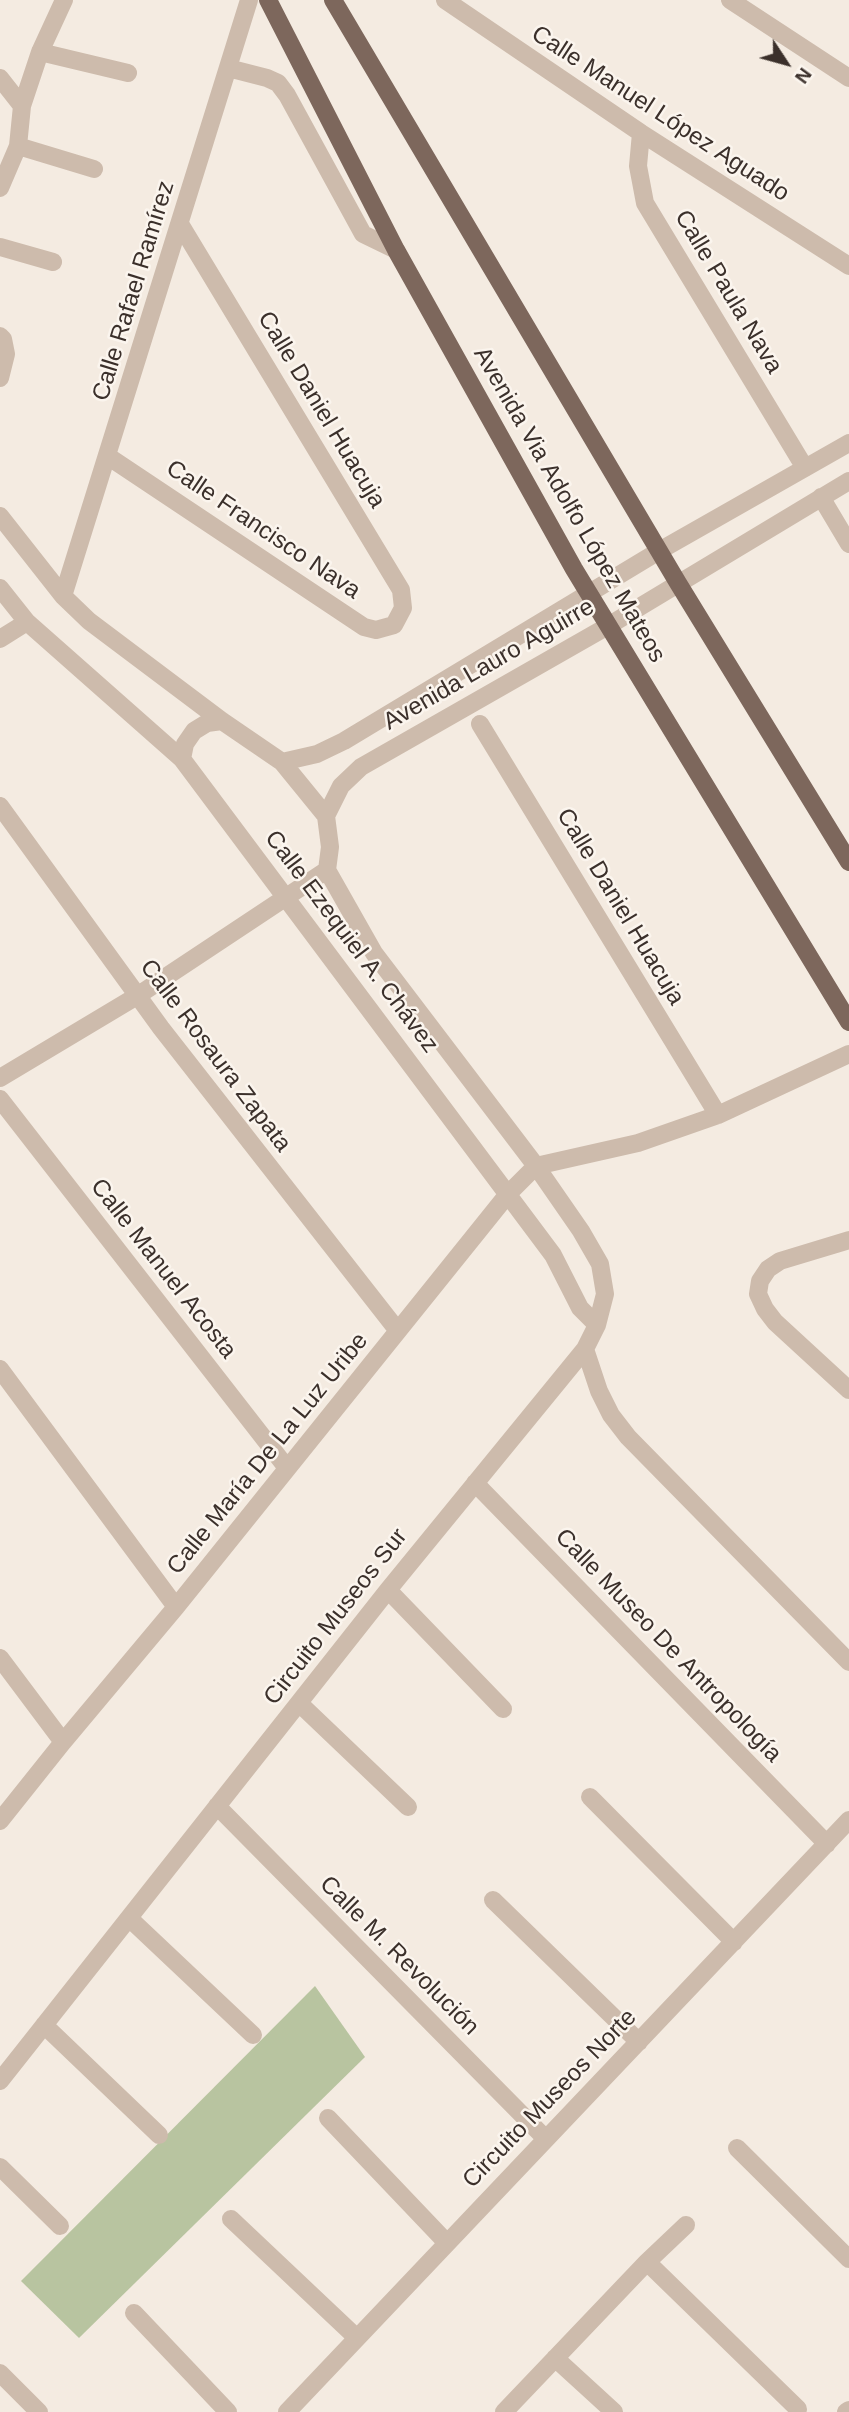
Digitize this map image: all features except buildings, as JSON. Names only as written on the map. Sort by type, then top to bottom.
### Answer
[{"type":"main road","name":"Avenida Via Adolfo López Mateos","points":[[268,0],[396,250],[588,593],[849,1022]]},
{"type":"main road","points":[[333,0],[678,583],[849,862]]},
{"type":"street","points":[[0,188],[18,146],[22,106],[40,52],[64,0]]},
{"type":"street","name":"Calle Rafael Ramírez","points":[[64,596],[249,0]]},
{"type":"street","name":"Calle Manuel López Aguado","points":[[445,0],[640,133],[849,266]]},
{"type":"street","points":[[730,0],[849,78]]},
{"type":"street","points":[[40,52],[128,73]]},
{"type":"street","points":[[228,68],[278,83],[363,234],[396,250]]},
{"type":"street","points":[[0,78],[22,106]]},
{"type":"street","name":"Calle Paula Nava","points":[[640,133],[638,166],[645,203],[805,468]]},
{"type":"street","points":[[18,146],[94,169]]},
{"type":"street","name":"Calle Daniel Huacuja","points":[[180,224],[401,590],[403,608],[394,625]]},
{"type":"street","points":[[0,247],[53,262]]},
{"type":"street","points":[[0,336],[6,354],[0,378]]},
{"type":"street","name":"Avenida Lauro Aguirre","points":[[282,762],[317,754],[344,741],[659,551],[849,443]]},
{"type":"street","name":"Calle Francisco Nava","points":[[108,457],[364,627],[376,629],[394,625]]},
{"type":"street","name":"Avenida Lauro Aguirre","points":[[326,816],[341,786],[360,767],[608,626],[849,481]]},
{"type":"street","points":[[821,497],[849,544]]},
{"type":"street","points":[[0,516],[64,596],[89,621],[222,721],[282,762],[326,816],[330,847],[327,870],[138,996],[0,1078]]},
{"type":"street","name":"Calle Ezequiel A. Chávez","points":[[0,588],[27,622],[182,759],[553,1255],[580,1308],[597,1325]]},
{"type":"street","points":[[0,639],[27,622]]},
{"type":"street","points":[[182,759],[185,744],[194,731],[207,723],[222,721]]},
{"type":"street","name":"Calle Daniel Huacuja","points":[[480,724],[718,1115]]},
{"type":"street","name":"Calle Rosaura Zapata","points":[[0,806],[138,996],[398,1331]]},
{"type":"street","name":"Calle Ezequiel A. Chávez","points":[[327,870],[374,953],[536,1166]]},
{"type":"street","points":[[536,1166],[638,1143],[718,1115],[849,1054]]},
{"type":"street","name":"Calle Manuel Acosta","points":[[0,1099],[287,1468]]},
{"type":"street","name":"Calle María De La Luz Uribe","points":[[0,1821],[508,1194],[536,1166]]},
{"type":"street","name":"Circuito Museos Sur","points":[[0,2081],[388,1590],[585,1349],[597,1325],[605,1294],[600,1264],[581,1231],[536,1166]]},
{"type":"street","points":[[849,1240],[780,1261],[768,1269],[760,1282],[758,1294],[775,1322],[849,1390]]},
{"type":"street","points":[[585,1349],[599,1391],[611,1415],[628,1437],[849,1662]]},
{"type":"street","points":[[0,1369],[176,1607]]},
{"type":"street","name":"Calle Museo De Antropología","points":[[475,1483],[827,1844]]},
{"type":"street","points":[[388,1590],[503,1709]]},
{"type":"street","points":[[0,1658],[62,1742]]},
{"type":"street","points":[[300,1704],[408,1807]]},
{"type":"street","points":[[590,1797],[734,1942]]},
{"type":"street","name":"Calle M. Revolución","points":[[217,1806],[546,2139]]},
{"type":"street","name":"Circuito Museos Norte","points":[[287,2412],[849,1821]]},
{"type":"street","points":[[493,1900],[639,2042]]},
{"type":"street","points":[[129,1917],[253,2035]]},
{"type":"street","points":[[44,2025],[159,2135]]},
{"type":"street","points":[[328,2118],[447,2243]]},
{"type":"street","points":[[737,2148],[849,2259]]},
{"type":"street","points":[[0,2167],[61,2226]]},
{"type":"street","points":[[231,2219],[357,2338]]},
{"type":"street","points":[[504,2412],[647,2262],[686,2225]]},
{"type":"street","points":[[647,2262],[798,2409]]},
{"type":"street","points":[[134,2313],[228,2412]]},
{"type":"street","points":[[555,2358],[614,2412]]},
{"type":"street","points":[[0,2373],[39,2412]]},
{"type":"green space","points":[[315,1986],[365,2057],[79,2338],[21,2281]]}]
